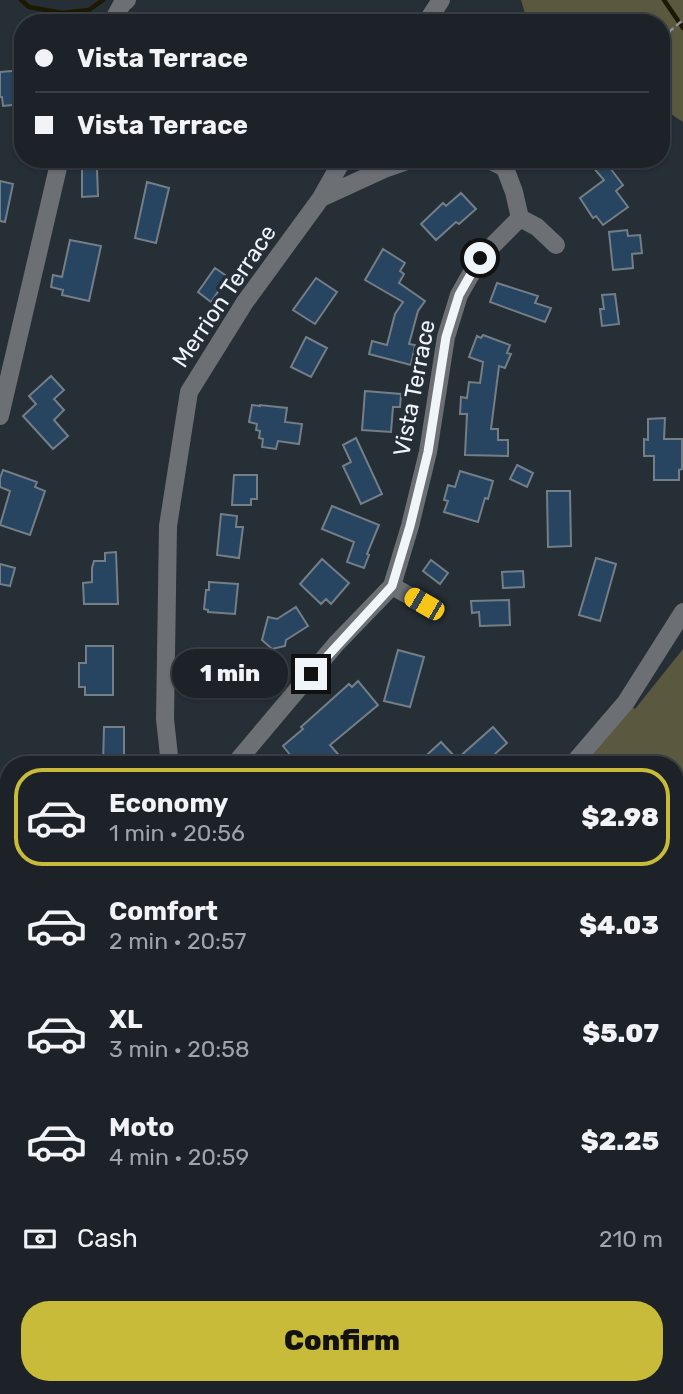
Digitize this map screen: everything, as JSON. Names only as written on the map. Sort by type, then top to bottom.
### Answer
[{"type":"street","points":[[117,14],[127,0]]},
{"type":"street","points":[[0,416],[7,354],[58,168]]},
{"type":"street","name":"Merrion Terrace","points":[[169,756],[165,719],[169,526],[189,392],[244,302],[321,198],[338,168]]},
{"type":"street","points":[[321,198],[387,168]]},
{"type":"street","points":[[505,168],[520,218],[537,227],[556,245]]},
{"type":"street","name":"Vista Terrace","points":[[242,756],[329,653],[392,586],[428,452],[446,337],[459,295],[480,258],[520,218]]},
{"type":"street","points":[[392,586],[424,604]]},
{"type":"street","points":[[580,756],[626,702],[683,612]]},
{"type":"shaded area","points":[[521,0],[683,0],[683,122],[670,113],[670,14],[525,14]]},
{"type":"shaded area","points":[[683,649],[683,756],[580,756],[626,702],[635,709]]},
{"type":"building","points":[[14,71],[14,105],[3,106],[0,97],[0,72]]},
{"type":"building","points":[[594,168],[610,168],[623,185],[616,191],[628,207],[603,225],[596,216],[593,218],[580,198],[604,180]]},
{"type":"building","points":[[82,169],[97,169],[98,196],[82,197]]},
{"type":"building","points":[[0,181],[13,184],[5,222],[0,221]]},
{"type":"building","points":[[147,182],[169,188],[156,243],[135,238]]},
{"type":"building","points":[[461,193],[476,209],[436,240],[421,224],[443,203],[446,206]]},
{"type":"building","points":[[627,230],[628,236],[640,235],[642,253],[632,254],[633,268],[613,270],[609,232]]},
{"type":"building","points":[[70,240],[101,246],[89,301],[62,295],[63,290],[51,287],[53,275],[62,277]]},
{"type":"building","points":[[383,249],[405,263],[400,271],[404,274],[399,283],[425,301],[418,311],[409,344],[415,345],[411,365],[369,354],[372,341],[387,345],[395,314],[403,302],[365,280]]},
{"type":"building","points":[[215,268],[228,277],[211,302],[198,292]]},
{"type":"building","points":[[316,278],[337,292],[315,324],[293,310]]},
{"type":"building","points":[[497,283],[538,296],[535,303],[551,308],[545,322],[490,302]]},
{"type":"building","points":[[615,294],[619,324],[602,326],[602,295]]},
{"type":"building","points":[[483,335],[510,345],[507,353],[511,354],[505,368],[499,366],[491,429],[498,429],[498,440],[508,440],[508,456],[465,455],[467,414],[460,414],[461,397],[467,398],[469,382],[480,383],[483,362],[469,357],[477,336],[481,338]]},
{"type":"building","points":[[306,337],[327,348],[311,377],[291,367]]},
{"type":"building","points":[[51,376],[64,390],[54,399],[64,410],[54,420],[68,436],[53,449],[23,416],[36,404],[29,396]]},
{"type":"building","points":[[365,391],[401,394],[400,407],[393,407],[391,432],[362,430]]},
{"type":"building","points":[[252,405],[287,408],[285,422],[302,424],[299,444],[278,441],[276,449],[262,447],[263,439],[259,438],[257,424],[249,422]]},
{"type":"building","points":[[665,418],[664,439],[682,439],[682,469],[679,470],[679,480],[654,480],[654,456],[644,456],[644,439],[648,440],[648,419]]},
{"type":"building","points":[[356,438],[382,494],[361,504],[343,466],[351,462],[343,445]]},
{"type":"building","points":[[517,465],[533,473],[527,487],[510,479]]},
{"type":"building","points":[[3,470],[37,482],[35,487],[45,491],[30,535],[0,525],[10,491],[0,487]]},
{"type":"building","points":[[460,471],[493,481],[478,522],[444,512],[448,501],[444,500],[448,485],[455,487]]},
{"type":"building","points":[[234,475],[257,475],[257,499],[251,499],[251,505],[232,505]]},
{"type":"building","points":[[547,491],[570,491],[571,546],[548,547]]},
{"type":"building","points":[[332,506],[379,525],[364,568],[347,562],[354,542],[322,529]]},
{"type":"building","points":[[221,514],[237,516],[236,527],[243,527],[239,558],[217,555]]},
{"type":"building","points":[[116,552],[118,604],[84,604],[83,583],[92,582],[94,561],[105,561],[105,553]]},
{"type":"building","points":[[596,558],[616,564],[600,621],[579,615]]},
{"type":"building","points":[[322,559],[349,583],[331,604],[326,599],[321,604],[300,584]]},
{"type":"building","points":[[431,560],[448,573],[440,584],[423,571]]},
{"type":"building","points":[[0,564],[15,568],[10,586],[0,584]]},
{"type":"building","points":[[523,571],[524,587],[503,588],[502,572]]},
{"type":"building","points":[[209,582],[238,584],[235,614],[208,612],[204,609]]},
{"type":"building","points":[[509,600],[510,625],[480,626],[479,612],[472,613],[471,601]]},
{"type":"building","points":[[296,607],[308,626],[286,640],[285,646],[272,649],[262,640],[268,617],[277,619]]},
{"type":"building","points":[[86,646],[113,646],[113,695],[85,695],[85,687],[79,687],[79,663],[86,663]]},
{"type":"building","points":[[398,650],[424,657],[410,707],[384,701]]},
{"type":"building","points":[[199,657],[225,659],[223,683],[188,680],[190,659],[199,660]]},
{"type":"building","points":[[358,681],[378,705],[330,745],[338,754],[291,756],[283,746],[349,684],[352,687]]},
{"type":"building","points":[[104,727],[124,727],[124,756],[103,756]]},
{"type":"building","points":[[493,727],[507,743],[493,756],[460,756]]},
{"type":"building","points":[[441,742],[454,756],[426,756]]},
{"type":"waterway","points":[[21,0],[29,7],[62,13],[89,10],[103,0]]},
{"type":"waterway","points":[[664,0],[683,28]]},
{"type":"route","points":[[311,674],[392,586],[428,452],[446,337],[459,295],[480,258]]}]
